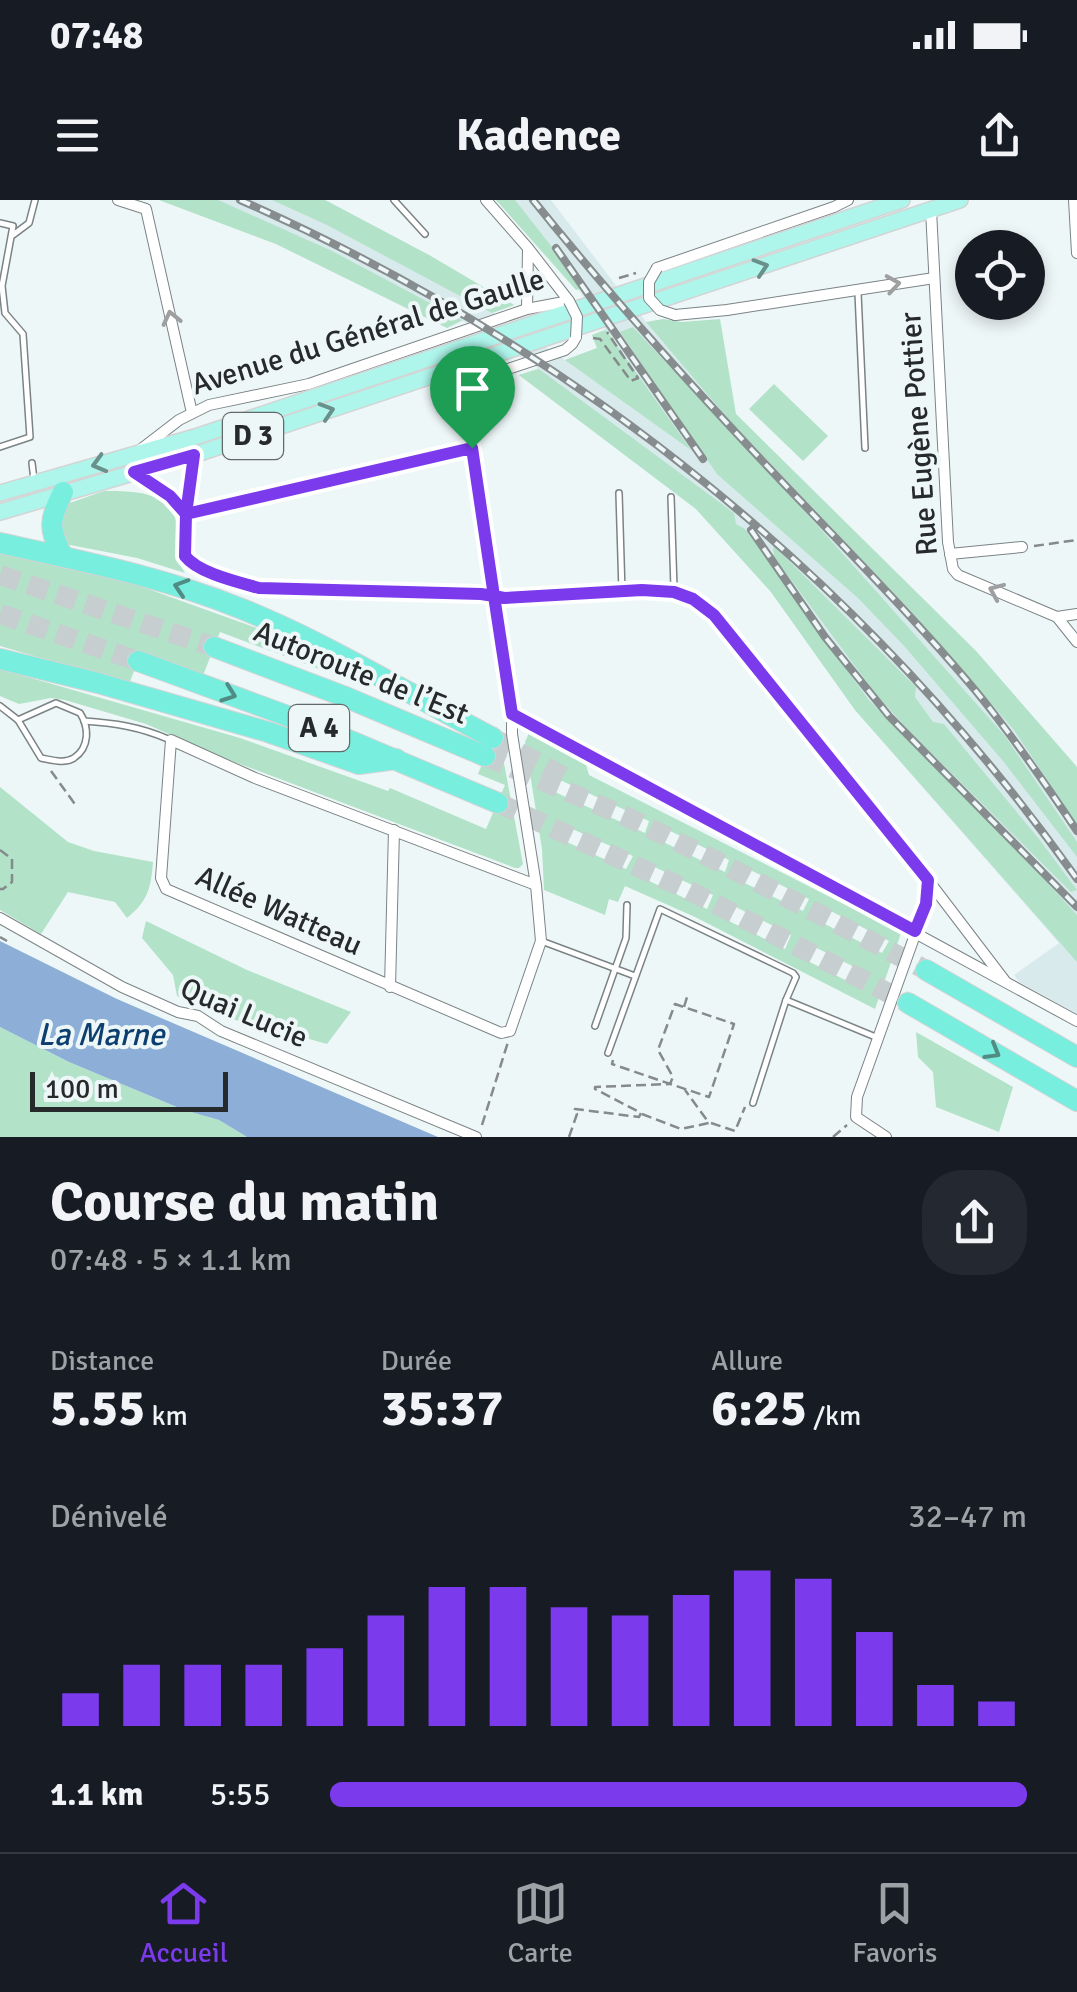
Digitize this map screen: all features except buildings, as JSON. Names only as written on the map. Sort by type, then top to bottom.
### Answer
[{"type":"highway","points":[[63,492],[50,524],[63,557]]},
{"type":"highway","points":[[0,544],[63,557]]},
{"type":"highway","name":"Autoroute de l’Est","points":[[63,557],[149,577],[244,610],[335,653],[489,747],[214,647]]},
{"type":"highway","points":[[0,659],[268,732],[360,764],[396,759]]},
{"type":"highway","name":"A 4","points":[[138,661],[315,726],[498,802]]},
{"type":"highway","points":[[926,970],[1077,1057]]},
{"type":"highway","points":[[908,1003],[1077,1101]]},
{"type":"main road","name":"Avenue du Général de Gaulle","points":[[0,493],[232,425],[902,200]]},
{"type":"main road","name":"Avenue du Général de Gaulle","points":[[0,512],[194,455],[960,200]]},
{"type":"street","points":[[118,200],[146,209],[192,413]]},
{"type":"street","points":[[486,200],[528,248],[577,317],[576,337],[565,350],[475,380],[465,399],[541,942],[509,1036]]},
{"type":"street","points":[[848,200],[656,268],[649,282],[648,298],[660,310],[675,314],[728,310],[934,278]]},
{"type":"street","points":[[1074,200],[1077,253]]},
{"type":"street","name":"Rue Eugène Pottier","points":[[931,210],[953,569],[1057,617],[1077,642]]},
{"type":"street","points":[[528,248],[528,310]]},
{"type":"street","name":"Avenue du Général de Gaulle","points":[[136,454],[179,420],[209,405],[309,384],[528,310],[569,301]]},
{"type":"street","points":[[186,514],[472,448]]},
{"type":"street","points":[[194,455],[185,556],[189,562],[236,582],[259,588],[481,594],[504,598],[674,592],[693,599],[714,615],[1005,981]]},
{"type":"street","points":[[134,472],[170,496],[186,514]]},
{"type":"street","points":[[950,554],[1022,547]]},
{"type":"street","points":[[1057,617],[1077,614]]},
{"type":"street","points":[[512,714],[1077,1021]]},
{"type":"street","points":[[171,740],[255,778],[536,885]]},
{"type":"street","name":"Allée Watteau","points":[[171,740],[161,878],[166,889],[509,1036]]},
{"type":"street","points":[[390,987],[394,830]]},
{"type":"street","points":[[886,1137],[856,1118],[857,1098],[926,904],[928,880]]},
{"type":"street","name":"Quai Lucie","points":[[0,918],[122,988],[178,1012],[198,1016],[221,1031],[478,1135]]},
{"type":"lane","points":[[11,237],[29,223],[35,200]]},
{"type":"lane","points":[[394,200],[424,234]]},
{"type":"lane","points":[[0,223],[13,226],[2,286],[5,313],[22,334],[30,437],[0,447]]},
{"type":"lane","points":[[858,290],[864,448]]},
{"type":"lane","points":[[32,463],[34,483]]},
{"type":"lane","points":[[619,493],[622,592]]},
{"type":"lane","points":[[670,497],[674,592]]},
{"type":"lane","points":[[0,706],[18,720],[42,758],[61,762],[74,758],[86,741],[84,720],[68,707],[56,704],[18,720]]},
{"type":"lane","points":[[84,720],[145,729],[171,740]]},
{"type":"lane","points":[[595,1026],[626,938],[627,905]]},
{"type":"lane","points":[[608,1053],[660,909],[796,977],[753,1103]]},
{"type":"lane","points":[[541,942],[635,976]]},
{"type":"lane","points":[[786,1000],[878,1038]]},
{"type":"path","points":[[576,337],[600,339],[631,381],[638,378],[606,330]]},
{"type":"path","points":[[1022,547],[1077,540]]},
{"type":"path","points":[[42,758],[76,806]]},
{"type":"path","points":[[0,850],[12,860],[12,882],[0,889]]},
{"type":"path","points":[[0,937],[7,940]]},
{"type":"path","points":[[684,1007],[688,994]]},
{"type":"path","points":[[608,1053],[614,1055],[612,1064],[684,1089],[709,1097],[734,1024],[675,1004],[658,1050],[672,1077],[670,1084]]},
{"type":"path","points":[[720,1019],[723,1010]]},
{"type":"path","points":[[478,1135],[509,1036]]},
{"type":"path","points":[[670,1084],[595,1089],[641,1114],[681,1129],[709,1123],[735,1131],[747,1101],[753,1103]]},
{"type":"path","points":[[684,1089],[709,1123]]},
{"type":"path","points":[[568,1137],[576,1109],[641,1114]]},
{"type":"path","points":[[833,1137],[856,1118]]},
{"type":"shaded area","points":[[159,200],[325,200],[514,305],[493,313],[565,360],[597,348],[592,335],[605,329],[569,276],[498,200],[551,200],[664,343],[976,651],[1077,767],[1077,1014],[1019,982],[1014,975],[1059,943],[855,710],[771,592],[696,509],[519,375],[538,368],[463,321],[447,328],[276,244]]},
{"type":"green space","points":[[159,200],[218,200],[332,251],[462,320],[447,328],[276,244]]},
{"type":"green space","points":[[272,200],[325,200],[514,305],[492,313]]},
{"type":"green space","points":[[496,200],[515,200],[580,289],[576,290]]},
{"type":"green space","points":[[720,319],[736,414],[976,651],[1077,767],[1077,825],[1014,730],[907,607],[730,421],[646,322]]},
{"type":"green space","points":[[633,327],[1005,736],[1077,842],[1077,857],[1003,761],[905,647],[859,599],[717,474],[620,332]]},
{"type":"green space","points":[[606,330],[691,450],[565,360],[597,348],[592,335]]},
{"type":"green space","points":[[539,369],[734,513],[736,524],[745,529],[868,699],[1077,915],[1077,962],[855,710],[771,592],[696,509],[519,375]]},
{"type":"green space","points":[[774,384],[828,436],[803,461],[749,409]]},
{"type":"green space","points":[[104,491],[149,495],[167,505],[174,514],[178,556],[185,573],[137,558],[60,543],[61,506]]},
{"type":"green space","points":[[773,545],[916,687],[915,697],[933,722],[944,724],[1077,890],[1071,892],[875,693],[774,557]]},
{"type":"green space","points":[[0,552],[126,581],[262,630],[330,664],[327,672],[220,632],[202,678],[138,661],[129,684],[0,646]]},
{"type":"green space","points":[[0,669],[240,738],[388,791],[390,788],[486,829],[505,785],[478,774],[497,726],[523,864],[515,868],[224,758],[146,724],[65,700],[51,698],[19,704],[0,696]]},
{"type":"green space","points":[[529,733],[585,761],[589,775],[901,933],[875,1009],[695,917],[625,886],[618,902],[609,899],[605,915],[544,890],[542,849],[525,742]],"holes":[[[549,775],[649,821],[645,833],[544,787]],[[561,824],[633,856],[626,869],[556,837]],[[660,826],[729,860],[725,872],[655,838]],[[642,861],[713,895],[707,909],[635,874]],[[740,865],[809,899],[803,911],[734,878]],[[722,900],[791,935],[785,949],[715,914]],[[819,905],[889,941],[882,953],[813,918]],[[801,940],[870,975],[863,989],[794,954]]]},
{"type":"green space","points":[[0,787],[68,842],[153,862],[149,887],[140,906],[127,918],[115,902],[68,892],[41,934],[0,910]]},
{"type":"green space","points":[[146,921],[247,970],[351,1012],[327,1044],[295,1035],[290,1042],[177,996],[173,975],[142,938]]},
{"type":"green space","points":[[0,1027],[69,1062],[184,1110],[219,1120],[247,1137],[0,1137]]},
{"type":"green space","points":[[916,1032],[1013,1087],[999,1132],[936,1107],[933,1072],[918,1057]]},
{"type":"water","name":"La Marne","points":[[0,941],[117,999],[438,1137],[247,1137],[219,1120],[184,1110],[69,1062],[0,1027]]},
{"type":"tunnel","points":[[0,575],[214,647]]},
{"type":"tunnel","points":[[0,614],[138,661]]},
{"type":"tunnel","points":[[493,738],[564,777]]},
{"type":"tunnel","points":[[485,756],[629,818],[926,970]]},
{"type":"tunnel","points":[[498,803],[686,889],[908,1003]]},
{"type":"railway","points":[[240,200],[363,259],[482,326],[596,401],[705,482],[807,572],[904,667],[994,770],[1077,879]]},
{"type":"railway","points":[[533,200],[696,390],[975,690],[1077,831]]},
{"type":"railway","points":[[556,248],[703,459]]},
{"type":"railway","points":[[751,530],[825,637],[889,716],[1077,907]]},
{"type":"route","points":[[472,448],[186,514],[170,496],[134,472],[194,455],[186,514],[185,556],[195,566],[236,582],[259,588],[494,596],[512,714],[915,931],[926,904],[928,880],[703,605],[674,592],[642,590],[569,596],[494,596],[472,448]]}]
